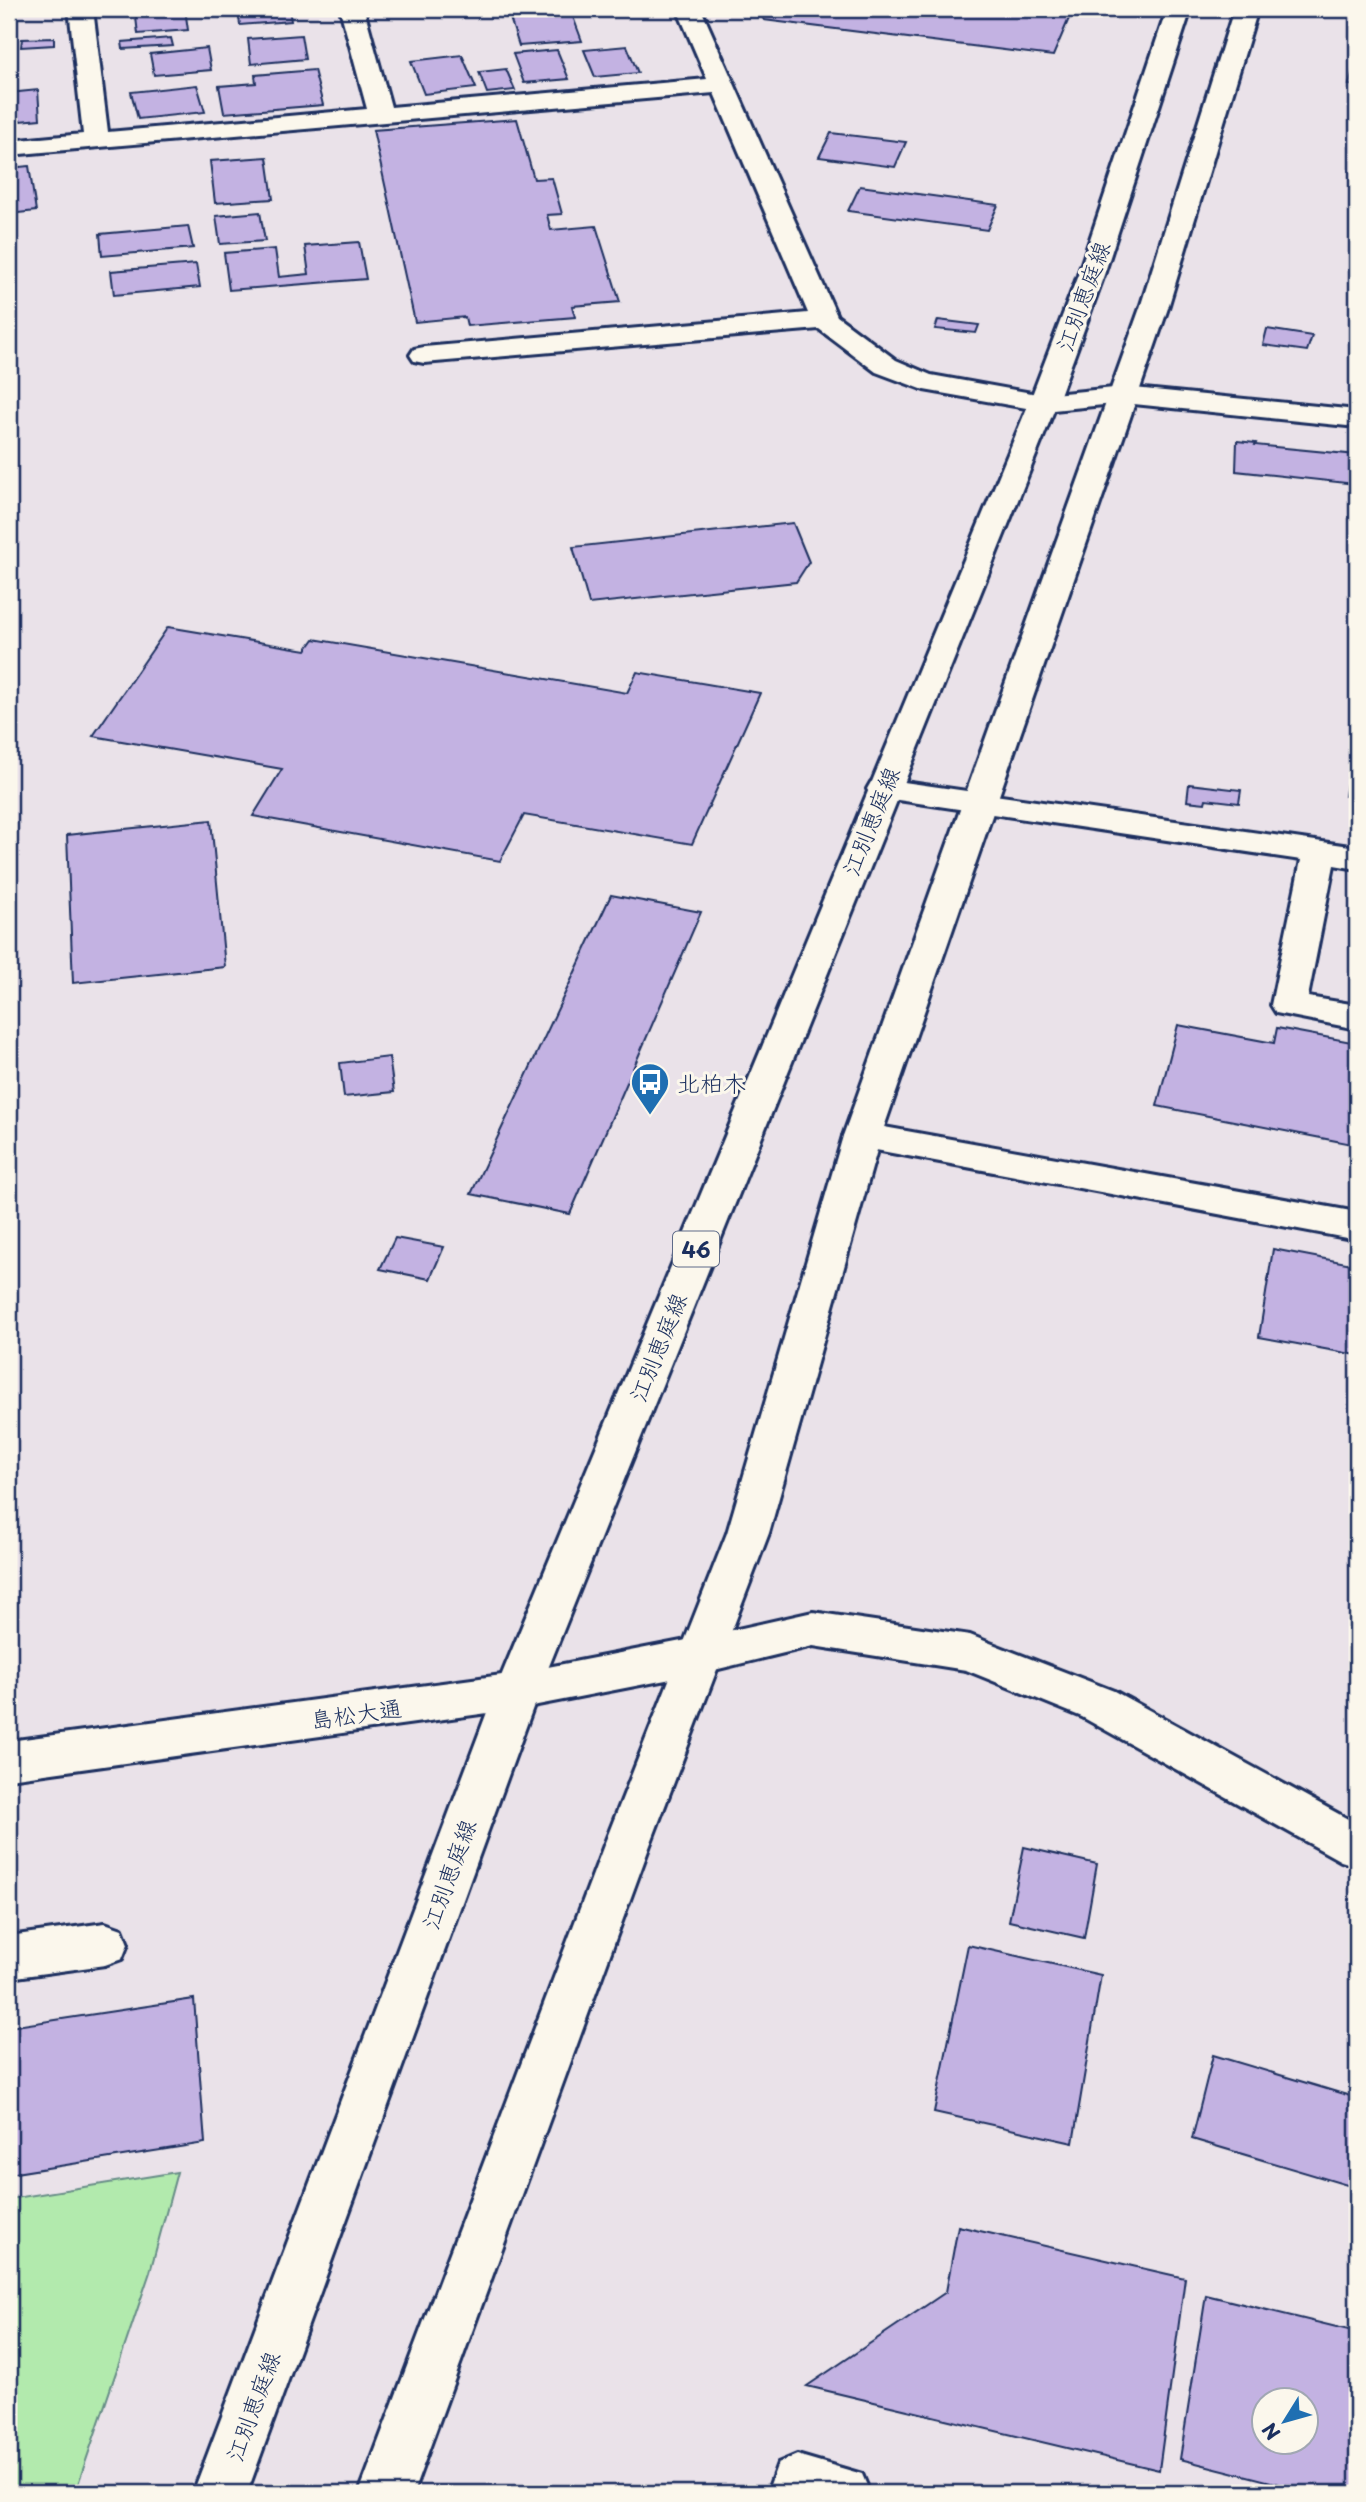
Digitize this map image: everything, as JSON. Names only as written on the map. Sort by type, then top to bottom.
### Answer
[{"type":"main road","points":[[80,9],[96,140]]},
{"type":"main road","points":[[352,9],[381,117]]},
{"type":"main road","points":[[689,9],[825,320],[886,366],[924,382],[1044,403],[1124,395],[1357,419]]},
{"type":"main road","name":"江別恵庭線","points":[[220,2493],[517,1691],[883,789],[1044,403],[1091,275],[1179,9]]},
{"type":"main road","points":[[386,2493],[627,1845],[748,1532],[862,1136],[1154,308],[1246,9]]},
{"type":"main road","points":[[9,148],[722,85]]},
{"type":"main road","points":[[424,355],[825,320]]},
{"type":"main road","points":[[883,789],[1357,858]]},
{"type":"main road","points":[[1320,852],[1289,1005],[1357,1017]]},
{"type":"main road","points":[[862,1136],[1357,1226]]},
{"type":"main road","name":"島松大通","points":[[9,1760],[517,1691],[702,1655],[813,1629],[970,1653],[1098,1704],[1357,1847]]},
{"type":"main road","points":[[9,1957],[105,1944]]},
{"type":"main road","points":[[794,2493],[797,2482],[843,2493]]},
{"type":"green space","points":[[177,2172],[150,2272],[75,2493],[9,2493],[9,2199]]},
{"type":"building","points":[[135,9],[185,9],[188,30],[138,34]]},
{"type":"building","points":[[238,9],[289,9],[291,21],[240,25]]},
{"type":"building","points":[[758,9],[1073,9],[1053,56],[764,20]]},
{"type":"building","points":[[572,14],[582,41],[519,46],[510,18]]},
{"type":"building","points":[[301,35],[305,59],[251,64],[248,39]]},
{"type":"building","points":[[54,38],[54,45],[21,47],[22,39]]},
{"type":"building","points":[[171,38],[173,46],[123,49],[122,42]]},
{"type":"building","points":[[627,46],[638,73],[595,77],[584,50]]},
{"type":"building","points":[[207,48],[211,70],[154,75],[150,54]]},
{"type":"building","points":[[557,50],[569,79],[524,83],[513,54]]},
{"type":"building","points":[[1357,54],[1357,86],[1349,85]]},
{"type":"building","points":[[462,55],[476,88],[424,94],[411,61]]},
{"type":"building","points":[[506,69],[515,90],[487,93],[479,72]]},
{"type":"building","points":[[314,70],[323,105],[224,113],[219,86],[256,83],[255,75]]},
{"type":"building","points":[[197,85],[205,112],[138,119],[131,92]]},
{"type":"building","points":[[38,90],[40,119],[9,122],[9,93]]},
{"type":"building","points":[[517,119],[534,179],[552,178],[562,214],[547,215],[551,230],[596,226],[620,302],[572,306],[575,317],[467,326],[465,317],[415,322],[373,130]]},
{"type":"building","points":[[831,133],[906,142],[895,167],[819,157]]},
{"type":"building","points":[[267,157],[273,199],[215,203],[210,161]]},
{"type":"building","points":[[29,166],[36,211],[9,214],[9,168]]},
{"type":"building","points":[[860,186],[998,205],[987,230],[848,211]]},
{"type":"building","points":[[260,212],[265,241],[220,244],[216,216]]},
{"type":"building","points":[[188,226],[193,248],[102,256],[100,234]]},
{"type":"building","points":[[359,242],[366,279],[229,290],[224,253],[275,249],[279,277],[309,274],[305,246]]},
{"type":"building","points":[[196,264],[200,287],[114,295],[111,271]]},
{"type":"building","points":[[938,320],[979,325],[976,333],[935,329]]},
{"type":"building","points":[[1267,329],[1312,336],[1307,351],[1263,345]]},
{"type":"building","points":[[1237,441],[1357,455],[1355,484],[1236,471]]},
{"type":"building","points":[[793,523],[809,562],[796,582],[589,604],[573,547]]},
{"type":"building","points":[[168,627],[306,650],[314,639],[627,693],[637,672],[760,693],[692,844],[524,815],[500,861],[253,816],[282,769],[93,736]]},
{"type":"building","points":[[1350,764],[1357,765],[1357,798],[1345,796]]},
{"type":"building","points":[[1189,784],[1241,790],[1239,803],[1206,799],[1205,803],[1187,801]]},
{"type":"building","points":[[211,820],[225,967],[73,983],[67,835]]},
{"type":"building","points":[[611,895],[701,912],[570,1214],[471,1194]]},
{"type":"building","points":[[1178,1025],[1274,1043],[1277,1028],[1357,1043],[1357,1145],[1157,1106]]},
{"type":"building","points":[[389,1057],[394,1092],[344,1097],[340,1063]]},
{"type":"building","points":[[395,1238],[444,1247],[430,1279],[380,1269]]},
{"type":"building","points":[[1273,1249],[1357,1265],[1357,1355],[1259,1337]]},
{"type":"building","points":[[1024,1847],[1097,1864],[1084,1938],[1009,1921]]},
{"type":"building","points":[[968,1945],[1101,1975],[1073,2143],[934,2112]]},
{"type":"building","points":[[194,1999],[205,2143],[9,2174],[9,2027]]},
{"type":"building","points":[[1213,2055],[1357,2098],[1357,2188],[1192,2139]]},
{"type":"building","points":[[958,2226],[1185,2278],[1159,2470],[807,2386],[946,2292]]},
{"type":"building","points":[[1206,2295],[1357,2332],[1357,2493],[1315,2493],[1180,2459]]},
{"type":"place","name":"北柏木","points":[[650,1116]]}]
